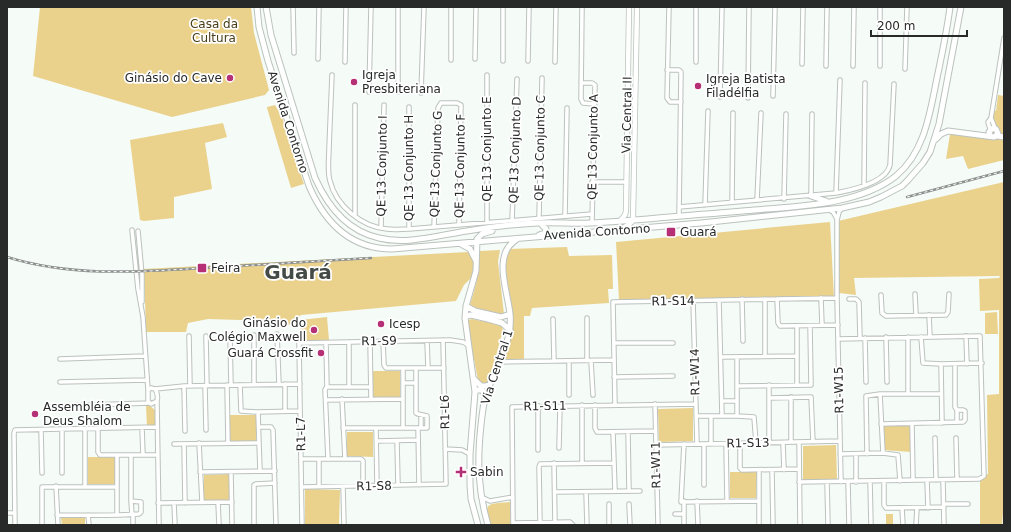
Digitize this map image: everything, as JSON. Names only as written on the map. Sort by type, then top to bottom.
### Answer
[{"type":"main road","name":"Avenida Contorno","points":[[257,9],[259,27],[268,61],[307,179],[320,210],[340,231],[360,242],[377,248],[392,249],[701,223],[829,210],[869,202],[881,197],[902,186],[908,180],[925,160],[934,143],[940,124],[961,7]]},
{"type":"main road","points":[[257,9],[266,10]]},
{"type":"main road","name":"Avenida Contorno","points":[[266,10],[271,35],[315,178],[329,204],[349,225],[363,233],[380,239],[395,240],[419,238],[514,223],[539,221],[592,223],[679,216],[699,216],[829,202],[866,193],[885,184],[896,176],[906,167],[917,149],[927,122],[950,9]]},
{"type":"main road","points":[[950,9],[953,14],[960,16]]},
{"type":"main road","points":[[940,124],[943,128],[984,133],[993,132]]},
{"type":"main road","points":[[934,143],[941,134],[948,131],[993,132],[1004,136]]},
{"type":"main road","points":[[906,167],[910,173],[908,180]]},
{"type":"main road","points":[[307,179],[312,182],[315,178]]},
{"type":"main road","points":[[811,196],[829,202]]},
{"type":"main road","points":[[742,211],[740,215],[744,218]]},
{"type":"main road","points":[[710,214],[707,218],[710,222]]},
{"type":"main road","points":[[699,216],[702,218],[701,223]]},
{"type":"main road","points":[[620,230],[633,220]]},
{"type":"main road","points":[[537,236],[545,233],[546,229],[539,221]]},
{"type":"main road","points":[[477,242],[479,236],[486,232],[502,230],[514,223]]},
{"type":"main road","points":[[340,231],[343,226],[349,225]]},
{"type":"main road","name":"Via Central 1","points":[[487,523],[480,494],[478,466],[483,408],[490,384],[510,330],[510,314],[503,272],[503,260],[509,245],[518,238]]},
{"type":"main road","points":[[377,248],[382,244],[380,239]]},
{"type":"main road","name":"Via Central 1","points":[[477,242],[477,264],[466,306],[465,318],[474,392],[470,445],[471,499],[477,523]]},
{"type":"main road","points":[[460,243],[470,249],[477,264]]},
{"type":"main road","points":[[466,306],[474,311],[501,317],[510,314]]},
{"type":"main road","points":[[465,318],[471,315],[488,319],[502,323],[510,330]]},
{"type":"main road","points":[[473,378],[481,386],[490,384]]},
{"type":"main road","points":[[474,392],[479,389],[482,390],[486,396]]},
{"type":"main road","points":[[477,523],[487,523]]},
{"type":"street","points":[[293,7],[294,53]]},
{"type":"street","points":[[318,59],[319,7]]},
{"type":"street","points":[[345,62],[346,7]]},
{"type":"street","points":[[369,92],[371,7]]},
{"type":"street","points":[[398,7],[398,92]]},
{"type":"street","points":[[421,93],[424,7]]},
{"type":"street","points":[[451,7],[451,60]]},
{"type":"street","points":[[475,59],[476,7]]},
{"type":"street","points":[[503,7],[503,62]]},
{"type":"street","points":[[528,61],[529,7]]},
{"type":"street","points":[[555,62],[556,7]]},
{"type":"street","points":[[582,7],[581,101],[583,103],[594,104]]},
{"type":"street","name":"Via Central II","points":[[620,221],[626,213],[629,7]]},
{"type":"street","name":"Via Central II","points":[[633,220],[636,7]]},
{"type":"street","points":[[669,7],[667,70],[668,100],[670,102],[681,102]]},
{"type":"street","points":[[696,7],[696,62]]},
{"type":"street","points":[[720,97],[722,7]]},
{"type":"street","points":[[748,98],[749,7]]},
{"type":"street","points":[[773,96],[775,7]]},
{"type":"street","points":[[802,64],[803,7]]},
{"type":"street","points":[[826,66],[828,7]]},
{"type":"street","points":[[853,66],[854,7]]},
{"type":"street","points":[[880,7],[880,66]]},
{"type":"street","points":[[906,7],[906,69]]},
{"type":"street","points":[[629,26],[636,26]]},
{"type":"street","points":[[993,132],[991,118],[1004,38]]},
{"type":"street","points":[[667,70],[679,70],[681,72],[679,216]]},
{"type":"street","points":[[332,75],[329,180],[338,200],[347,211],[368,223],[388,229],[409,229],[487,223],[514,223]]},
{"type":"street","name":"QE 13 Conjunto E","points":[[487,75],[487,223]]},
{"type":"street","name":"QE 13 Conjunto C","points":[[539,221],[542,78]]},
{"type":"street","name":"QE 13 Conjunto D","points":[[514,223],[517,79]]},
{"type":"street","points":[[836,193],[840,80]]},
{"type":"street","name":"QE 13 Conjunto A","points":[[581,83],[592,83],[595,85],[592,223]]},
{"type":"street","points":[[864,185],[865,83]]},
{"type":"street","points":[[679,207],[836,193],[877,180],[888,170],[890,165],[894,84]]},
{"type":"street","name":"QE 13 Conjunto F","points":[[441,103],[457,103],[460,104],[461,107],[459,225]]},
{"type":"street","name":"QE 13 Conjunto G","points":[[434,227],[438,108],[441,103]]},
{"type":"street","points":[[355,105],[355,216]]},
{"type":"street","name":"QE 13 Conjunto I","points":[[381,228],[384,105]]},
{"type":"street","name":"QE 13 Conjunto H","points":[[409,107],[409,229]]},
{"type":"street","points":[[565,216],[567,108]]},
{"type":"street","points":[[705,205],[708,111]]},
{"type":"street","points":[[732,202],[733,112]]},
{"type":"street","points":[[757,200],[761,113]]},
{"type":"street","points":[[784,198],[786,114]]},
{"type":"street","points":[[811,196],[812,114]]},
{"type":"street","points":[[626,149],[634,148]]},
{"type":"street","points":[[888,170],[896,176]]},
{"type":"street","points":[[592,182],[626,182]]},
{"type":"street","points":[[626,192],[633,192]]},
{"type":"street","points":[[771,200],[772,208]]},
{"type":"street","points":[[837,220],[839,212],[842,208]]},
{"type":"street","points":[[829,210],[836,216],[837,220]]},
{"type":"street","points":[[539,221],[565,216],[592,214]]},
{"type":"street","name":"R1-W15","points":[[837,220],[841,482]]},
{"type":"street","points":[[363,233],[368,223]]},
{"type":"street","points":[[132,230],[138,289],[142,311]]},
{"type":"street","points":[[138,231],[137,239],[142,274],[142,311],[148,401],[157,409]]},
{"type":"street","points":[[915,294],[916,315]]},
{"type":"street","points":[[882,295],[882,313],[886,316],[946,315],[948,312],[949,294]]},
{"type":"street","points":[[821,298],[822,325]]},
{"type":"street","name":"R1-S14","points":[[615,405],[613,302],[837,298]]},
{"type":"street","points":[[742,299],[743,341]]},
{"type":"street","points":[[765,299],[765,356]]},
{"type":"street","points":[[777,299],[779,325],[781,326],[838,325]]},
{"type":"street","points":[[849,299],[856,299],[859,302],[860,338]]},
{"type":"street","name":"R1-W14","points":[[693,300],[697,444]]},
{"type":"street","points":[[720,300],[722,416]]},
{"type":"street","points":[[929,315],[930,336]]},
{"type":"street","points":[[587,318],[589,361],[593,395]]},
{"type":"street","points":[[553,319],[554,361]]},
{"type":"street","points":[[797,326],[797,385]]},
{"type":"street","points":[[737,386],[811,384],[810,326]]},
{"type":"street","points":[[278,334],[279,384]]},
{"type":"street","points":[[228,443],[230,335]]},
{"type":"street","points":[[254,335],[254,384]]},
{"type":"street","points":[[800,482],[981,479],[984,476],[982,363],[979,335],[838,339]]},
{"type":"street","points":[[189,336],[190,386]]},
{"type":"street","points":[[206,336],[206,430]]},
{"type":"street","points":[[458,341],[466,336]]},
{"type":"street","points":[[966,336],[966,364]]},
{"type":"street","points":[[886,337],[887,382]]},
{"type":"street","points":[[908,337],[908,394]]},
{"type":"street","points":[[921,337],[923,364],[982,363]]},
{"type":"street","points":[[865,338],[866,382]]},
{"type":"street","name":"R1-S9","points":[[299,343],[443,340],[458,341],[468,345]]},
{"type":"street","name":"R1-L6","points":[[443,340],[446,484]]},
{"type":"street","points":[[383,341],[385,367],[444,368]]},
{"type":"street","points":[[427,341],[428,368]]},
{"type":"street","points":[[349,342],[349,387]]},
{"type":"street","points":[[370,342],[371,399]]},
{"type":"street","name":"R1-L7","points":[[299,343],[302,525]]},
{"type":"street","points":[[326,343],[327,387],[325,390],[328,459]]},
{"type":"street","points":[[614,343],[673,343]]},
{"type":"street","points":[[60,359],[146,356]]},
{"type":"street","points":[[720,357],[797,356]]},
{"type":"street","points":[[737,357],[737,416]]},
{"type":"street","points":[[499,362],[614,360]]},
{"type":"street","points":[[569,361],[569,394]]},
{"type":"street","points":[[941,364],[942,423]]},
{"type":"street","points":[[955,364],[955,407],[957,410],[957,422]]},
{"type":"street","points":[[403,368],[403,428]]},
{"type":"street","points":[[343,428],[428,427],[428,417],[416,413],[416,368]]},
{"type":"street","points":[[614,377],[673,376]]},
{"type":"street","points":[[60,382],[146,380]]},
{"type":"street","points":[[403,383],[416,383]]},
{"type":"street","points":[[285,384],[285,411]]},
{"type":"street","points":[[148,390],[151,388],[184,386],[300,384]]},
{"type":"street","points":[[240,385],[241,411],[243,412],[300,411]]},
{"type":"street","points":[[769,385],[769,443]]},
{"type":"street","points":[[184,386],[184,431]]},
{"type":"street","points":[[327,387],[371,387]]},
{"type":"street","points":[[155,388],[157,393],[159,525]]},
{"type":"street","points":[[866,454],[866,396],[880,394],[941,394]]},
{"type":"street","points":[[880,394],[883,453]]},
{"type":"street","points":[[791,397],[791,442]]},
{"type":"street","points":[[769,398],[811,397],[813,442]]},
{"type":"street","points":[[342,399],[345,459]]},
{"type":"street","points":[[326,400],[403,399]]},
{"type":"street","points":[[62,406],[150,404],[157,401]]},
{"type":"street","points":[[722,401],[737,401]]},
{"type":"street","name":"R1-W11","points":[[655,404],[658,525]]},
{"type":"street","name":"R1-S11","points":[[513,524],[511,409],[514,407],[696,404]]},
{"type":"street","points":[[582,405],[582,463]]},
{"type":"street","points":[[595,405],[596,432],[655,431]]},
{"type":"street","points":[[538,406],[538,450]]},
{"type":"street","points":[[559,448],[560,406]]},
{"type":"street","points":[[881,424],[942,423],[964,421],[964,410],[957,410]]},
{"type":"street","points":[[258,412],[260,471]]},
{"type":"street","points":[[419,485],[418,440],[421,415]]},
{"type":"street","points":[[696,416],[751,416],[755,418],[756,443]]},
{"type":"street","points":[[711,416],[711,444]]},
{"type":"street","points":[[912,424],[913,480]]},
{"type":"street","points":[[15,525],[14,432],[17,430],[85,430],[98,428],[157,427]]},
{"type":"street","points":[[259,427],[271,427],[273,430],[276,525]]},
{"type":"street","points":[[98,428],[99,454],[102,456],[158,455]]},
{"type":"street","points":[[142,428],[143,455]]},
{"type":"street","points":[[376,428],[377,486]]},
{"type":"street","points":[[41,430],[42,473]]},
{"type":"street","points":[[62,430],[62,473]]},
{"type":"street","points":[[85,430],[85,486]]},
{"type":"street","points":[[613,432],[615,491]]},
{"type":"street","points":[[628,432],[629,491]]},
{"type":"street","points":[[935,438],[936,480]]},
{"type":"street","points":[[956,438],[958,479]]},
{"type":"street","points":[[377,441],[418,440]]},
{"type":"street","points":[[397,441],[398,485]]},
{"type":"street","name":"R1-S13","points":[[656,445],[840,441]]},
{"type":"street","points":[[799,442],[800,525]]},
{"type":"street","points":[[199,443],[202,502]]},
{"type":"street","points":[[174,444],[259,443]]},
{"type":"street","points":[[740,443],[741,469],[743,470],[799,469]]},
{"type":"street","points":[[783,443],[784,470]]},
{"type":"street","points":[[184,444],[185,503]]},
{"type":"street","points":[[684,444],[682,490],[682,502],[684,502],[684,525]]},
{"type":"street","points":[[704,444],[704,485]]},
{"type":"street","points":[[726,444],[727,501]]},
{"type":"street","points":[[462,450],[470,445]]},
{"type":"street","points":[[445,449],[462,450],[470,454]]},
{"type":"street","points":[[840,454],[883,453],[899,455],[900,481]]},
{"type":"street","points":[[856,454],[856,482]]},
{"type":"street","points":[[117,456],[117,515]]},
{"type":"street","points":[[131,456],[131,501],[133,525]]},
{"type":"street","points":[[301,459],[362,460],[363,486]]},
{"type":"street","points":[[319,459],[319,486]]},
{"type":"street","points":[[554,463],[555,522]]},
{"type":"street","points":[[540,522],[540,464],[614,463]]},
{"type":"street","points":[[759,470],[759,525]]},
{"type":"street","points":[[772,470],[773,525]]},
{"type":"street","points":[[200,472],[275,471]]},
{"type":"street","points":[[231,472],[232,525]]},
{"type":"street","points":[[927,480],[928,508]]},
{"type":"street","points":[[944,480],[944,525]]},
{"type":"street","points":[[870,481],[871,525]]},
{"type":"street","points":[[884,481],[885,508],[928,508],[968,504]]},
{"type":"street","points":[[827,482],[828,525]]},
{"type":"street","points":[[848,482],[849,525]]},
{"type":"street","points":[[254,525],[254,485],[275,483]]},
{"type":"street","name":"R1-S8","points":[[302,487],[446,484]]},
{"type":"street","points":[[42,525],[42,486],[117,486]]},
{"type":"street","points":[[56,486],[58,525]]},
{"type":"street","points":[[343,487],[344,525]]},
{"type":"street","points":[[555,492],[640,491]]},
{"type":"street","points":[[586,492],[586,525]]},
{"type":"street","points":[[480,494],[490,501]]},
{"type":"street","points":[[485,514],[485,506],[490,501],[513,497]]},
{"type":"street","points":[[58,514],[132,515],[141,513],[141,504],[139,501],[131,501]]},
{"type":"street","points":[[697,501],[698,525]]},
{"type":"street","points":[[684,502],[759,501]]},
{"type":"street","points":[[218,502],[219,525]]},
{"type":"street","points":[[158,503],[232,502]]},
{"type":"street","points":[[174,503],[175,525]]},
{"type":"street","points":[[609,504],[609,525]]},
{"type":"street","points":[[627,525],[630,525],[629,504]]},
{"type":"street","points":[[902,508],[903,525]]},
{"type":"street","points":[[916,508],[916,525]]},
{"type":"street","points":[[7,514],[15,513]]},
{"type":"street","points":[[675,514],[684,514]]},
{"type":"street","points":[[88,515],[89,525]]},
{"type":"street","points":[[513,524],[570,522],[572,525]]},
{"type":"green space","name":"Casa da Cultura","points":[[40,7],[251,7],[254,33],[269,90],[265,95],[172,117],[33,76]]},
{"type":"green space","points":[[998,95],[1004,96],[1004,160],[968,169],[963,156],[946,159],[950,134],[986,138],[991,110],[996,111]]},
{"type":"green space","points":[[275,105],[282,117],[304,184],[291,188],[267,108]]},
{"type":"green space","points":[[223,123],[227,137],[205,143],[212,189],[174,197],[174,218],[144,221],[140,220],[130,140]]},
{"type":"green space","points":[[1004,182],[1004,500],[1002,525],[980,525],[980,478],[988,474],[987,395],[999,394],[999,310],[980,311],[979,279],[999,278],[1000,276],[854,278],[856,295],[839,293],[838,221]]},
{"type":"green space","points":[[830,222],[834,297],[619,300],[616,242]]},
{"type":"green space","points":[[567,247],[569,256],[612,255],[613,289],[608,289],[609,303],[532,308],[530,316],[524,316],[524,359],[501,359],[511,340],[512,307],[504,264],[509,249]]},
{"type":"green space","points":[[500,250],[498,262],[504,314],[502,315],[472,309],[470,305],[477,278],[479,251]]},
{"type":"green space","points":[[468,252],[474,262],[472,277],[464,285],[456,301],[301,315],[297,318],[296,324],[281,325],[275,321],[208,319],[188,323],[186,332],[146,332],[144,269]]},
{"type":"green space","points":[[997,312],[998,334],[985,334],[985,313]]},
{"type":"green space","name":"Ginásio do Colégio Maxwell","points":[[327,317],[329,340],[301,341],[300,320]]},
{"type":"green space","points":[[472,319],[501,325],[503,330],[487,384],[484,385],[478,380],[467,324],[468,320]]},
{"type":"green space","points":[[373,371],[400,371],[400,397],[373,397]]},
{"type":"green space","points":[[146,406],[150,406],[156,411],[156,427],[147,427]]},
{"type":"green space","points":[[693,408],[693,441],[659,442],[658,409]]},
{"type":"green space","points":[[229,415],[256,415],[256,441],[229,441]]},
{"type":"green space","points":[[883,424],[912,424],[911,452],[883,450]]},
{"type":"green space","points":[[347,432],[373,432],[373,457],[347,456]]},
{"type":"green space","points":[[836,445],[837,479],[803,480],[803,446]]},
{"type":"green space","points":[[88,457],[115,457],[115,484],[88,484]]},
{"type":"green space","points":[[730,472],[757,472],[756,498],[730,498]]},
{"type":"green space","points":[[230,474],[230,500],[203,501],[204,475]]},
{"type":"green space","points":[[305,489],[340,490],[339,525],[305,525]]},
{"type":"green space","points":[[510,502],[511,525],[489,525],[487,508],[489,505]]},
{"type":"green space","points":[[886,514],[893,514],[893,525],[886,525]]},
{"type":"green space","points":[[61,518],[85,518],[85,525],[62,525]]},
{"type":"railway","points":[[907,197],[1004,171]]},
{"type":"railway","points":[[7,257],[55,268],[104,272],[154,271],[371,258]]},
{"type":"place","name":"Ginásio do Cave","points":[[230,78]]},
{"type":"place","name":"Igreja Presbiteriana","points":[[354,82]]},
{"type":"place","name":"Igreja Batista Filadélfia","points":[[698,86]]},
{"type":"place","name":"Guará","points":[[671,232]]},
{"type":"place","name":"Feira","points":[[202,268]]},
{"type":"place","name":"Icesp","points":[[381,324]]},
{"type":"place","name":"Ginásio do Colégio Maxwell","points":[[314,330]]},
{"type":"place","name":"Guará Crossfit","points":[[321,353]]},
{"type":"place","name":"Assembléia de Deus Shalom","points":[[35,414]]},
{"type":"place","name":"Sabin","points":[[461,472]]},
{"type":"district","name":"Guará","points":[[298,272]]}]
